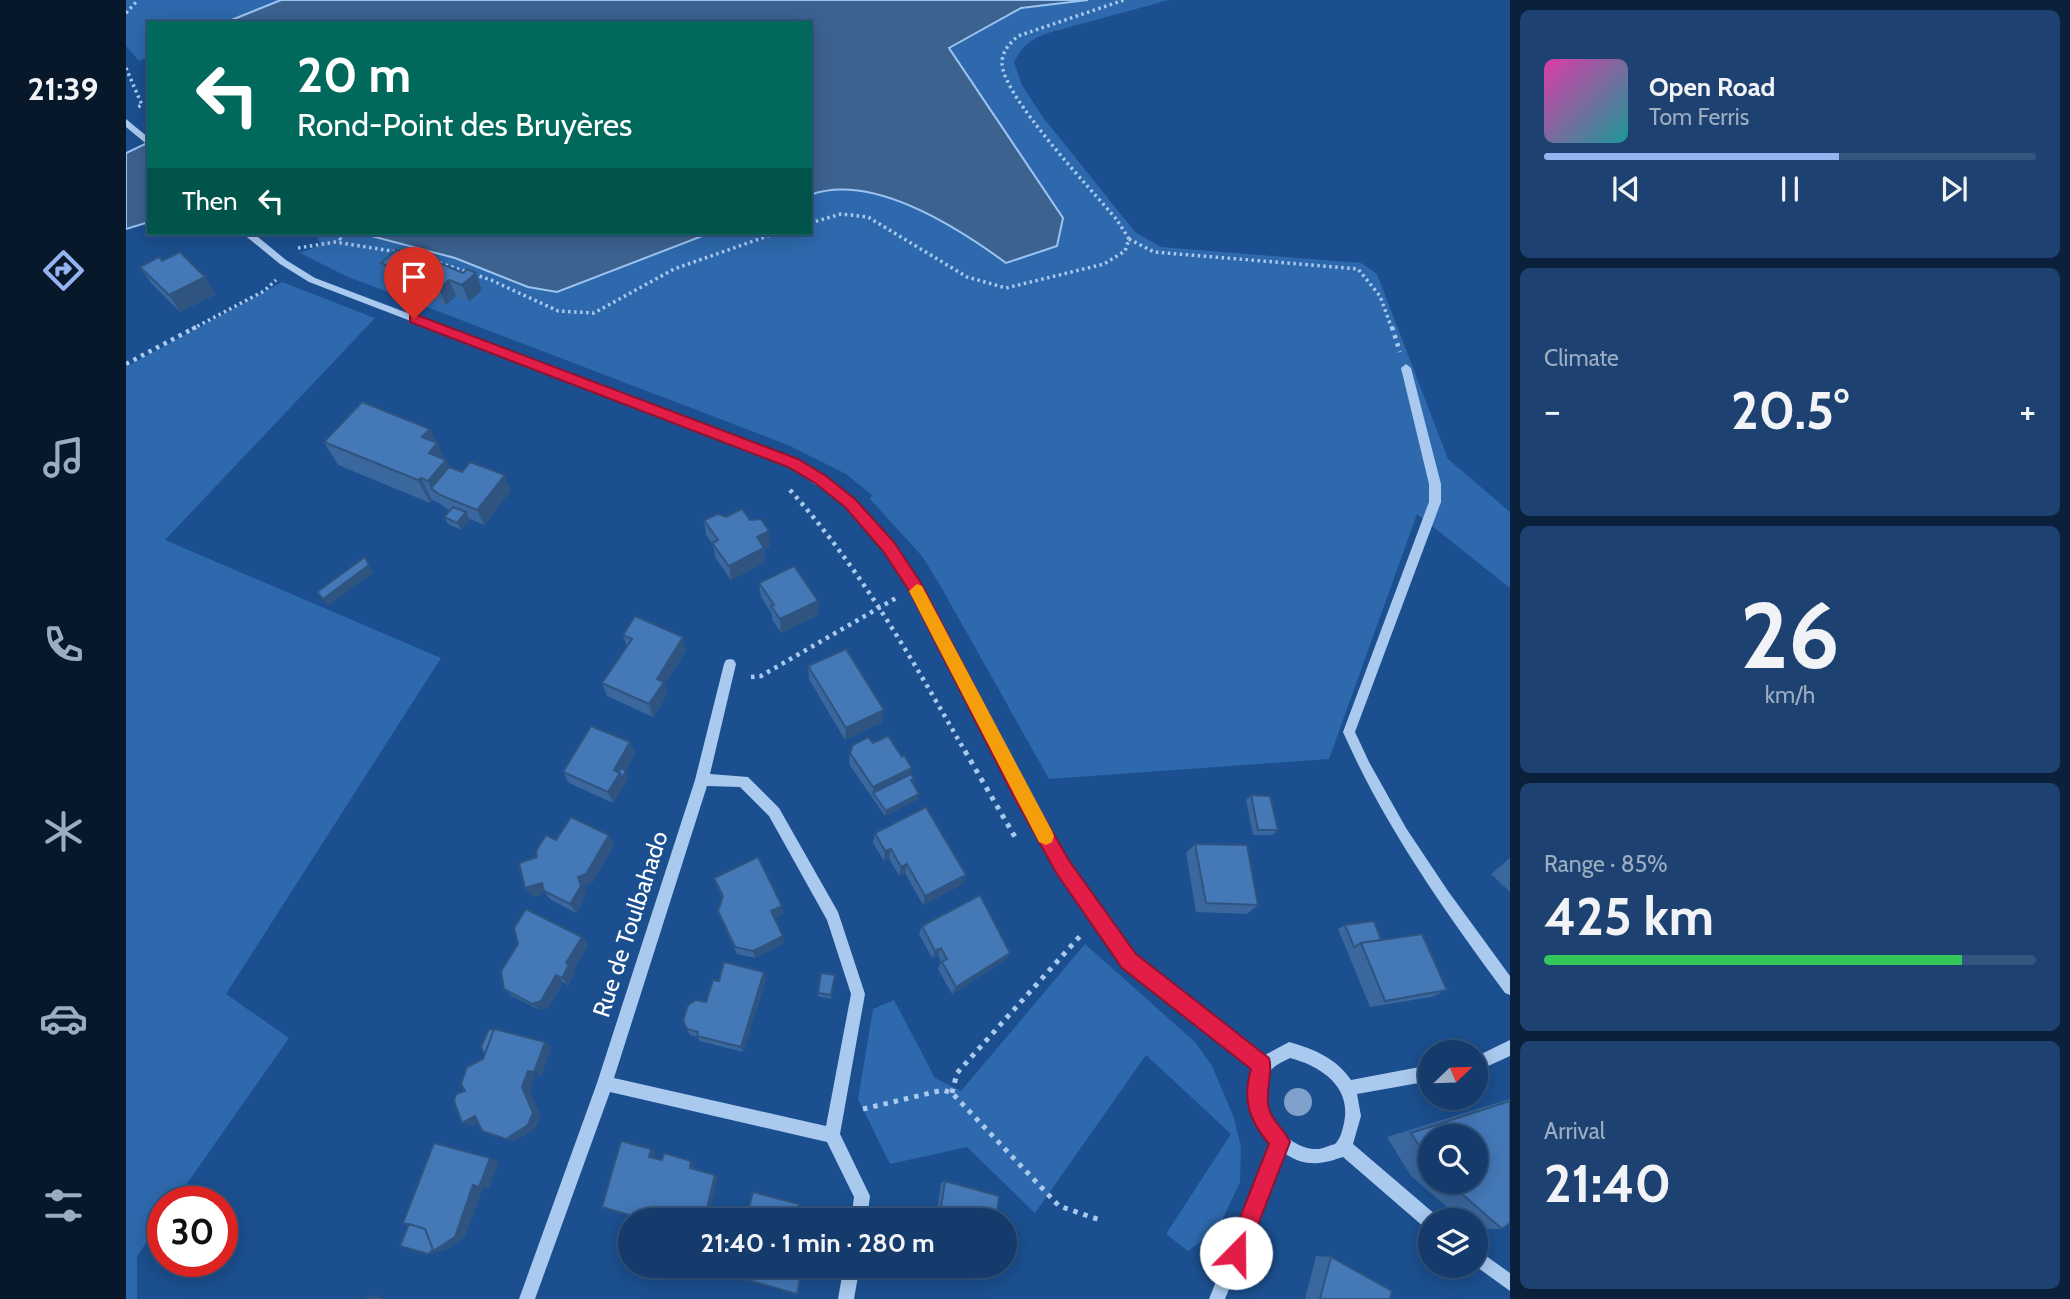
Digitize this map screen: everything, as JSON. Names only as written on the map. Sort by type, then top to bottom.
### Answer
[{"type":"street","points":[[126,122],[147,141]]},
{"type":"street","points":[[249,235],[283,262],[312,280],[793,463],[821,480],[850,503],[889,546],[915,588],[1057,857],[1129,961],[1262,1065]]},
{"type":"street","points":[[1406,368],[1435,484],[1435,502],[1349,732],[1365,770],[1425,868],[1510,988]]},
{"type":"street","name":"Rue de Toulbahado","points":[[527,1299],[605,1083],[702,780],[730,664]]},
{"type":"street","points":[[702,780],[743,781],[774,812],[833,917],[858,993],[832,1135],[862,1196],[860,1208]]},
{"type":"street","points":[[1488,1059],[1510,1048]]},
{"type":"street","points":[[1289,1050],[1309,1054],[1327,1063],[1349,1088],[1353,1112],[1344,1147],[1317,1158],[1299,1155],[1280,1142],[1260,1117],[1255,1090],[1262,1065],[1274,1055],[1289,1050]]},
{"type":"street","points":[[1349,1088],[1418,1075]]},
{"type":"street","points":[[605,1083],[832,1135]]},
{"type":"street","points":[[1217,1299],[1280,1142]]},
{"type":"street","points":[[1344,1147],[1418,1211]]},
{"type":"street","points":[[1488,1266],[1510,1283]]},
{"type":"street","points":[[846,1299],[850,1278]]},
{"type":"path","points":[[126,13],[138,0]]},
{"type":"path","points":[[1124,0],[1018,36],[1008,44],[1000,58],[1000,70],[1012,94],[1079,172],[1129,239],[1154,252],[1358,270],[1370,278],[1378,292],[1406,368]]},
{"type":"path","points":[[126,68],[142,105],[134,109]]},
{"type":"path","points":[[812,222],[841,214],[868,217],[967,277],[1006,288],[1104,264],[1125,251],[1129,239]]},
{"type":"path","points":[[337,235],[341,240]]},
{"type":"path","points":[[426,259],[491,280],[558,311],[594,313],[674,269],[770,235]]},
{"type":"path","points":[[126,364],[264,291],[277,278],[283,262],[294,249],[308,243],[341,240],[404,253]]},
{"type":"path","points":[[726,680],[761,676],[915,588]]},
{"type":"path","points":[[951,1093],[957,1073],[1084,931]]},
{"type":"path","points":[[832,1135],[863,1109],[943,1090],[951,1093],[1059,1206],[1100,1220]]},
{"type":"shaded area","points":[[126,0],[281,0],[229,21],[147,21],[147,57],[139,61],[126,46]]},
{"type":"shaded area","points":[[281,0],[1088,0],[1021,8],[949,48],[1063,218],[1057,246],[1006,263],[939,220],[886,197],[860,191],[834,190],[812,195],[812,21],[229,21]]},
{"type":"shaded area","points":[[1088,0],[1169,0],[1048,33],[1024,47],[1014,62],[1022,85],[1042,116],[1135,232],[1161,247],[1361,263],[1377,274],[1448,459],[1510,512],[1510,588],[1417,514],[1329,759],[1049,779],[922,556],[870,499],[872,495],[846,474],[788,445],[346,276],[300,253],[321,245],[316,235],[368,235],[455,258],[528,287],[659,252],[705,235],[812,235],[812,195],[834,190],[860,191],[913,207],[963,234],[1006,263],[1057,246],[949,48],[1021,8]]},
{"type":"shaded area","points":[[147,143],[147,223],[126,229],[126,153]]},
{"type":"shaded area","points":[[368,235],[705,235],[557,292],[528,287],[455,258]]},
{"type":"shaded area","points":[[282,282],[375,318],[165,540],[441,658],[226,994],[289,1038],[185,1186],[147,1186],[147,1242],[137,1256],[137,1299],[126,1299],[126,367]]},
{"type":"shaded area","points":[[1085,944],[1195,1042],[1212,1066],[1234,1118],[1241,1147],[1240,1182],[1218,1229],[1188,1251],[1166,1234],[1231,1134],[1146,1055],[1035,1213],[967,1147],[890,1164],[858,1099],[873,1009],[894,1000],[935,1078],[961,1091]]},
{"type":"building","points":[[396,250],[405,253],[409,250],[463,273],[467,269],[476,273],[462,285],[449,280],[439,289],[381,263]]},
{"type":"building","points":[[180,252],[205,277],[169,295],[140,267],[159,257],[162,261]]},
{"type":"building","points":[[362,402],[430,429],[422,437],[437,443],[429,453],[446,460],[428,481],[421,478],[418,480],[324,442]]},
{"type":"building","points":[[470,462],[505,475],[477,510],[440,495],[431,488],[449,467],[462,472]]},
{"type":"building","points":[[453,507],[466,512],[457,523],[444,517]]},
{"type":"building","points":[[742,509],[750,520],[761,519],[769,531],[757,537],[764,548],[729,566],[712,543],[718,540],[704,520],[718,514],[726,517]]},
{"type":"building","points":[[365,557],[369,565],[323,599],[317,592]]},
{"type":"building","points":[[794,566],[818,601],[780,619],[759,583]]},
{"type":"building","points":[[635,616],[683,637],[657,679],[664,682],[649,704],[602,683],[632,639],[623,635]]},
{"type":"building","points":[[846,649],[884,710],[846,728],[808,666]]},
{"type":"building","points":[[591,726],[630,742],[614,770],[620,773],[608,792],[563,772]]},
{"type":"building","points":[[888,736],[912,768],[873,787],[850,753],[853,745],[868,737],[873,743]]},
{"type":"building","points":[[621,768],[626,771],[622,778],[618,772]]},
{"type":"building","points":[[911,774],[914,779],[911,780],[919,794],[886,811],[873,793]]},
{"type":"building","points":[[1251,795],[1270,796],[1278,830],[1258,830]]},
{"type":"building","points":[[926,807],[966,875],[925,896],[907,864],[901,867],[891,849],[885,851],[875,833]]},
{"type":"building","points":[[571,817],[609,835],[586,874],[578,877],[581,886],[570,904],[544,891],[542,883],[525,888],[519,863],[537,857],[536,851],[546,835],[556,840]]},
{"type":"building","points":[[1195,844],[1247,845],[1258,905],[1206,903]]},
{"type":"building","points":[[758,857],[782,906],[771,911],[783,936],[753,951],[735,947],[718,911],[723,896],[714,878]]},
{"type":"building","points":[[980,895],[1010,953],[956,987],[942,962],[947,959],[941,948],[935,951],[922,926]]},
{"type":"building","points":[[526,909],[582,937],[566,963],[569,965],[562,978],[556,975],[541,1001],[532,1004],[504,989],[501,971],[518,944],[514,928]]},
{"type":"building","points":[[1374,921],[1381,940],[1361,943],[1354,947],[1345,925]]},
{"type":"building","points":[[1422,934],[1447,990],[1385,1001],[1361,943]]},
{"type":"building","points":[[724,962],[764,972],[741,1047],[697,1036],[698,1032],[687,1029],[683,1021],[688,1005],[696,1000],[706,1002],[713,980],[719,981]]},
{"type":"building","points":[[821,973],[835,975],[831,995],[818,993]]},
{"type":"building","points":[[489,1029],[494,1030],[485,1055],[481,1047]]},
{"type":"building","points":[[494,1029],[545,1042],[534,1072],[528,1071],[522,1087],[533,1113],[528,1125],[506,1139],[482,1131],[475,1116],[462,1123],[454,1101],[456,1094],[465,1091],[461,1084],[467,1067],[483,1059]]},
{"type":"building","points":[[1510,1101],[1510,1223],[1502,1229],[1488,1217],[1488,1208],[1478,1208],[1462,1194],[1488,1194],[1488,1124],[1439,1124]]},
{"type":"building","points":[[1418,1131],[1418,1144],[1411,1133]]},
{"type":"building","points":[[621,1141],[651,1149],[649,1157],[662,1160],[664,1153],[691,1161],[690,1168],[715,1175],[707,1208],[618,1208],[618,1212],[602,1207]]},
{"type":"building","points":[[434,1143],[490,1158],[479,1187],[473,1185],[455,1237],[433,1251],[425,1229],[403,1223]]},
{"type":"building","points":[[945,1181],[999,1196],[998,1208],[941,1208]]},
{"type":"building","points":[[753,1192],[799,1204],[798,1208],[749,1208]]},
{"type":"building","points":[[409,1224],[425,1229],[433,1250],[428,1254],[400,1246]]},
{"type":"building","points":[[1331,1257],[1392,1291],[1390,1299],[1320,1299]]},
{"type":"building","points":[[741,1278],[800,1278],[797,1294]]},
{"type":"slow traffic","points":[[917,591],[1046,836]]},
{"type":"route","points":[[414,319],[793,463],[821,480],[850,503],[889,546],[915,588],[1063,868],[1129,961],[1262,1065],[1255,1090],[1260,1117],[1280,1142],[1236,1253]]}]
